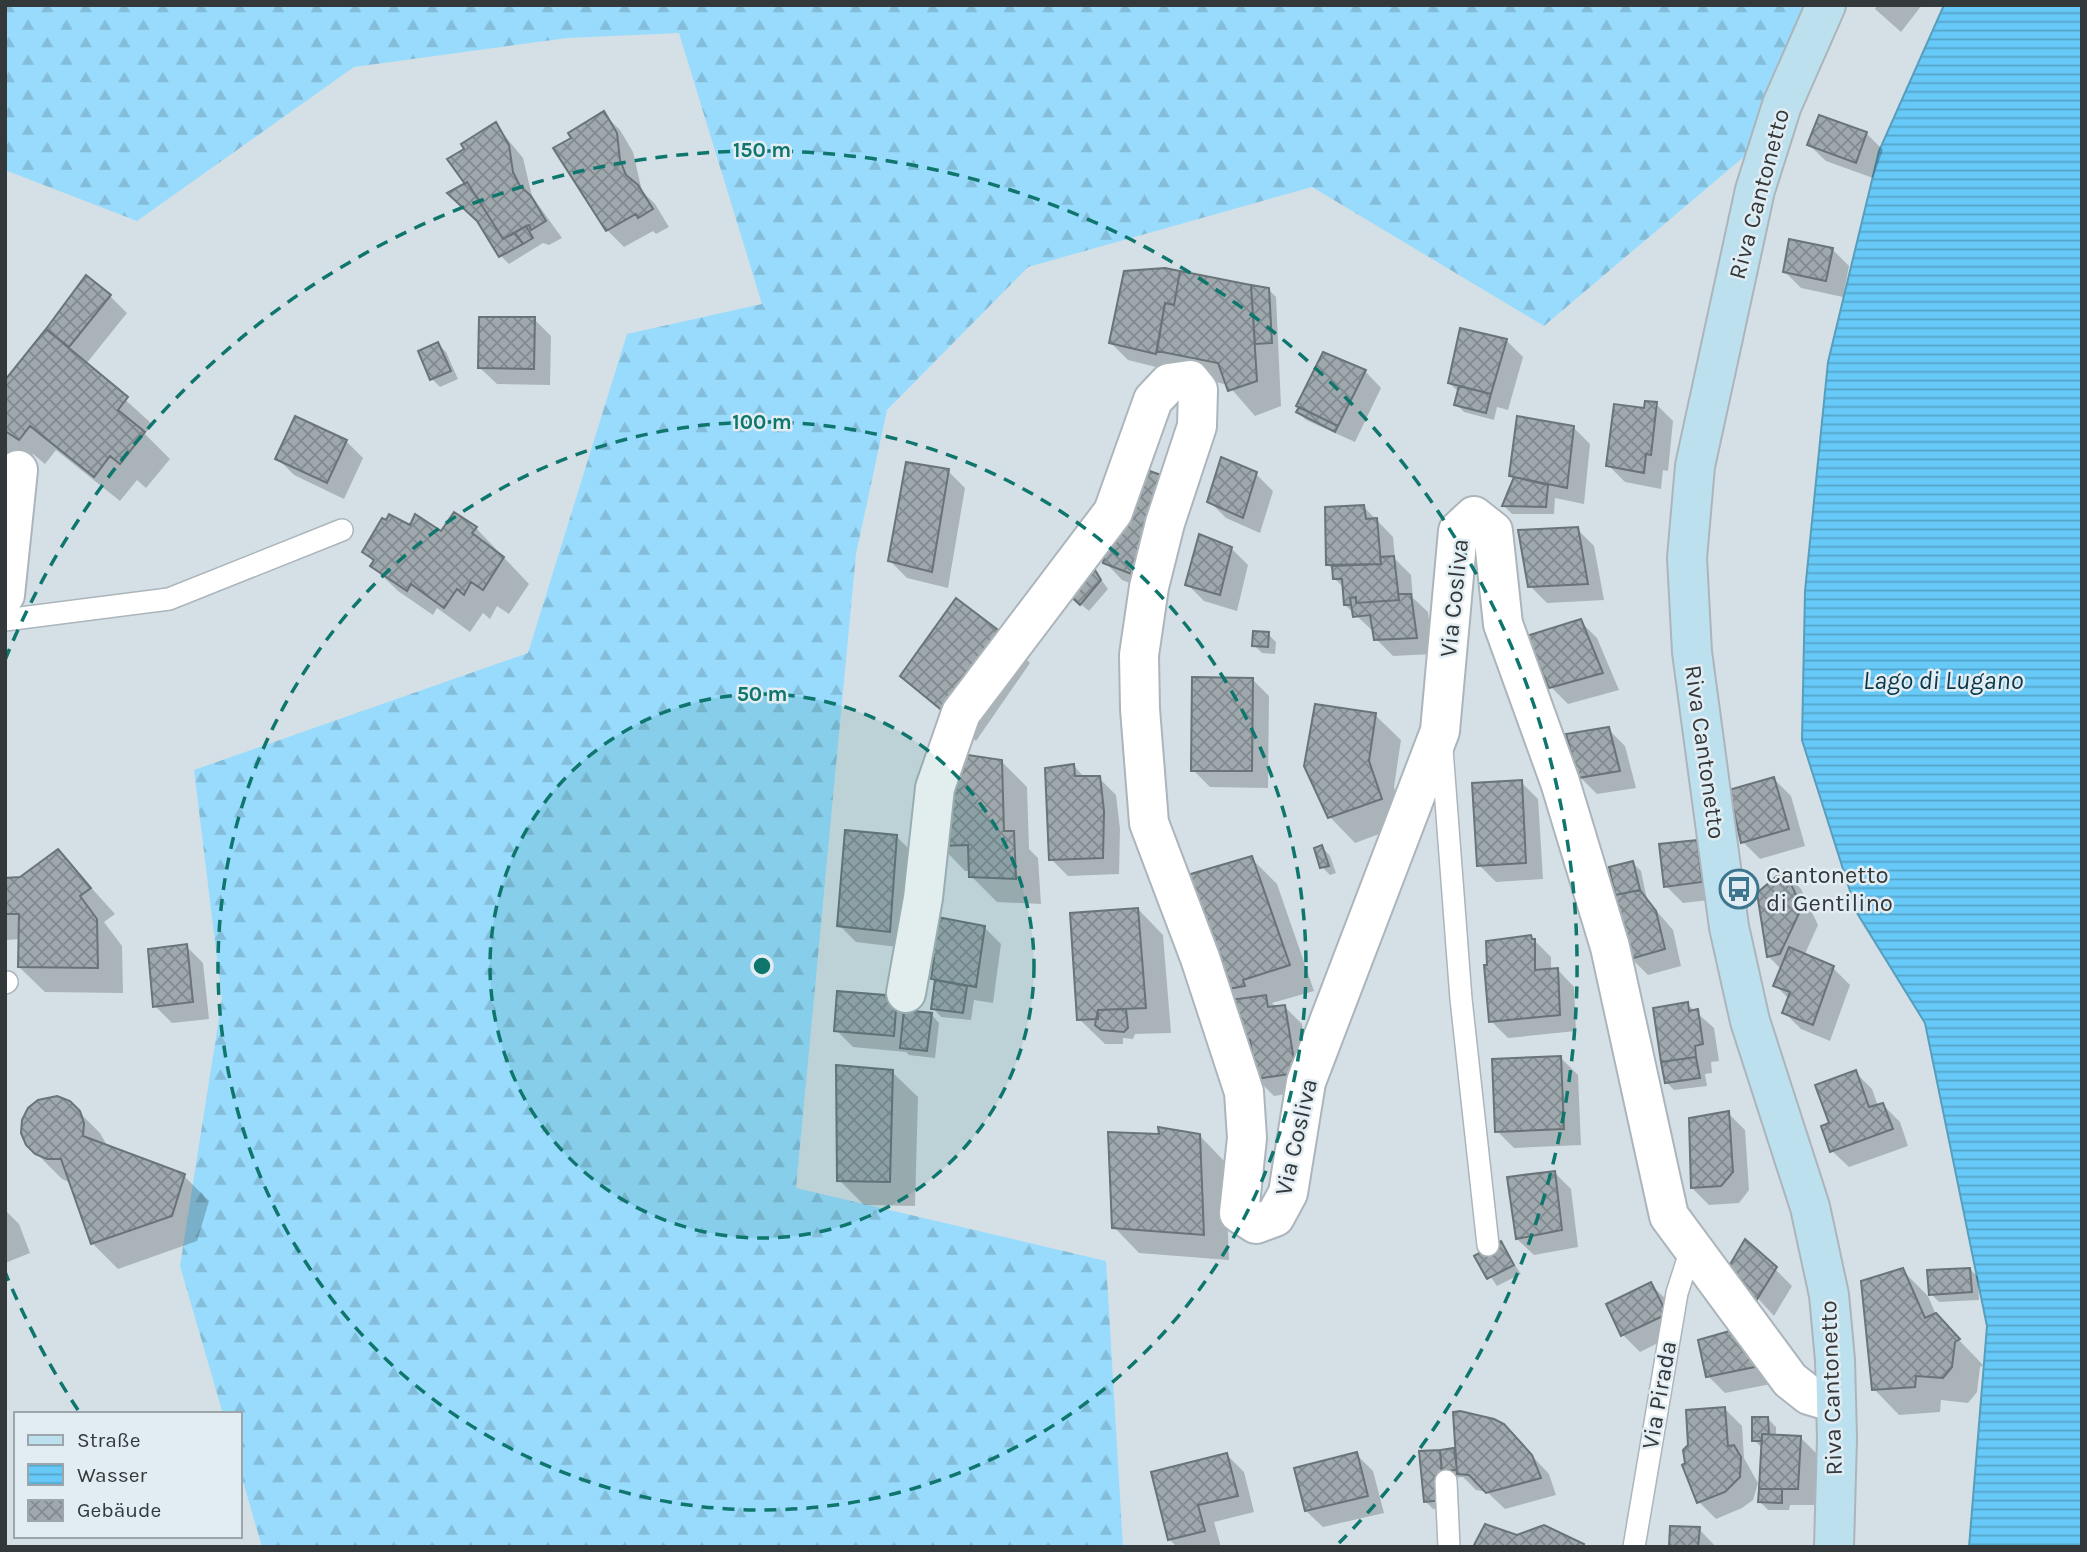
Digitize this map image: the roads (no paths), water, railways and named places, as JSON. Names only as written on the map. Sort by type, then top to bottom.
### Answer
[{"type":"main road","name":"Riva Cantonetto","points":[[1826,5],[1782,105],[1755,190],[1695,466],[1687,558],[1692,652],[1729,927],[1750,1021],[1810,1207],[1829,1295],[1836,1403],[1834,1547]]},
{"type":"street","name":"Via Cosliva","points":[[906,993],[923,898],[935,788],[961,713],[1113,512],[1153,400],[1169,383],[1190,380],[1198,390],[1197,426],[1165,523],[1149,587],[1139,655],[1149,823],[1200,958],[1244,1092],[1247,1138],[1240,1213],[1256,1224],[1275,1217],[1288,1193],[1306,1082],[1440,731],[1458,531],[1474,516],[1493,531],[1503,624],[1560,782],[1610,947],[1669,1216],[1790,1380],[1809,1395],[1836,1403]]},
{"type":"street","points":[[5,595],[18,470]]},
{"type":"lane","points":[[5,621],[169,599],[342,530]]},
{"type":"lane","points":[[1440,731],[1461,999],[1488,1245]]},
{"type":"lane","name":"Via Pirada","points":[[1634,1547],[1674,1306],[1692,1246]]},
{"type":"lane","points":[[1446,1481],[1450,1547]]},
{"type":"water","name":"Lago di Lugano","points":[[1944,5],[2082,5],[2082,1547],[1969,1547],[1987,1326],[1925,1023],[1857,913],[1802,740],[1805,591],[1828,362],[1879,151]]},
{"type":"place","name":"Cantonetto di Gentilino","points":[[1739,889]]}]
